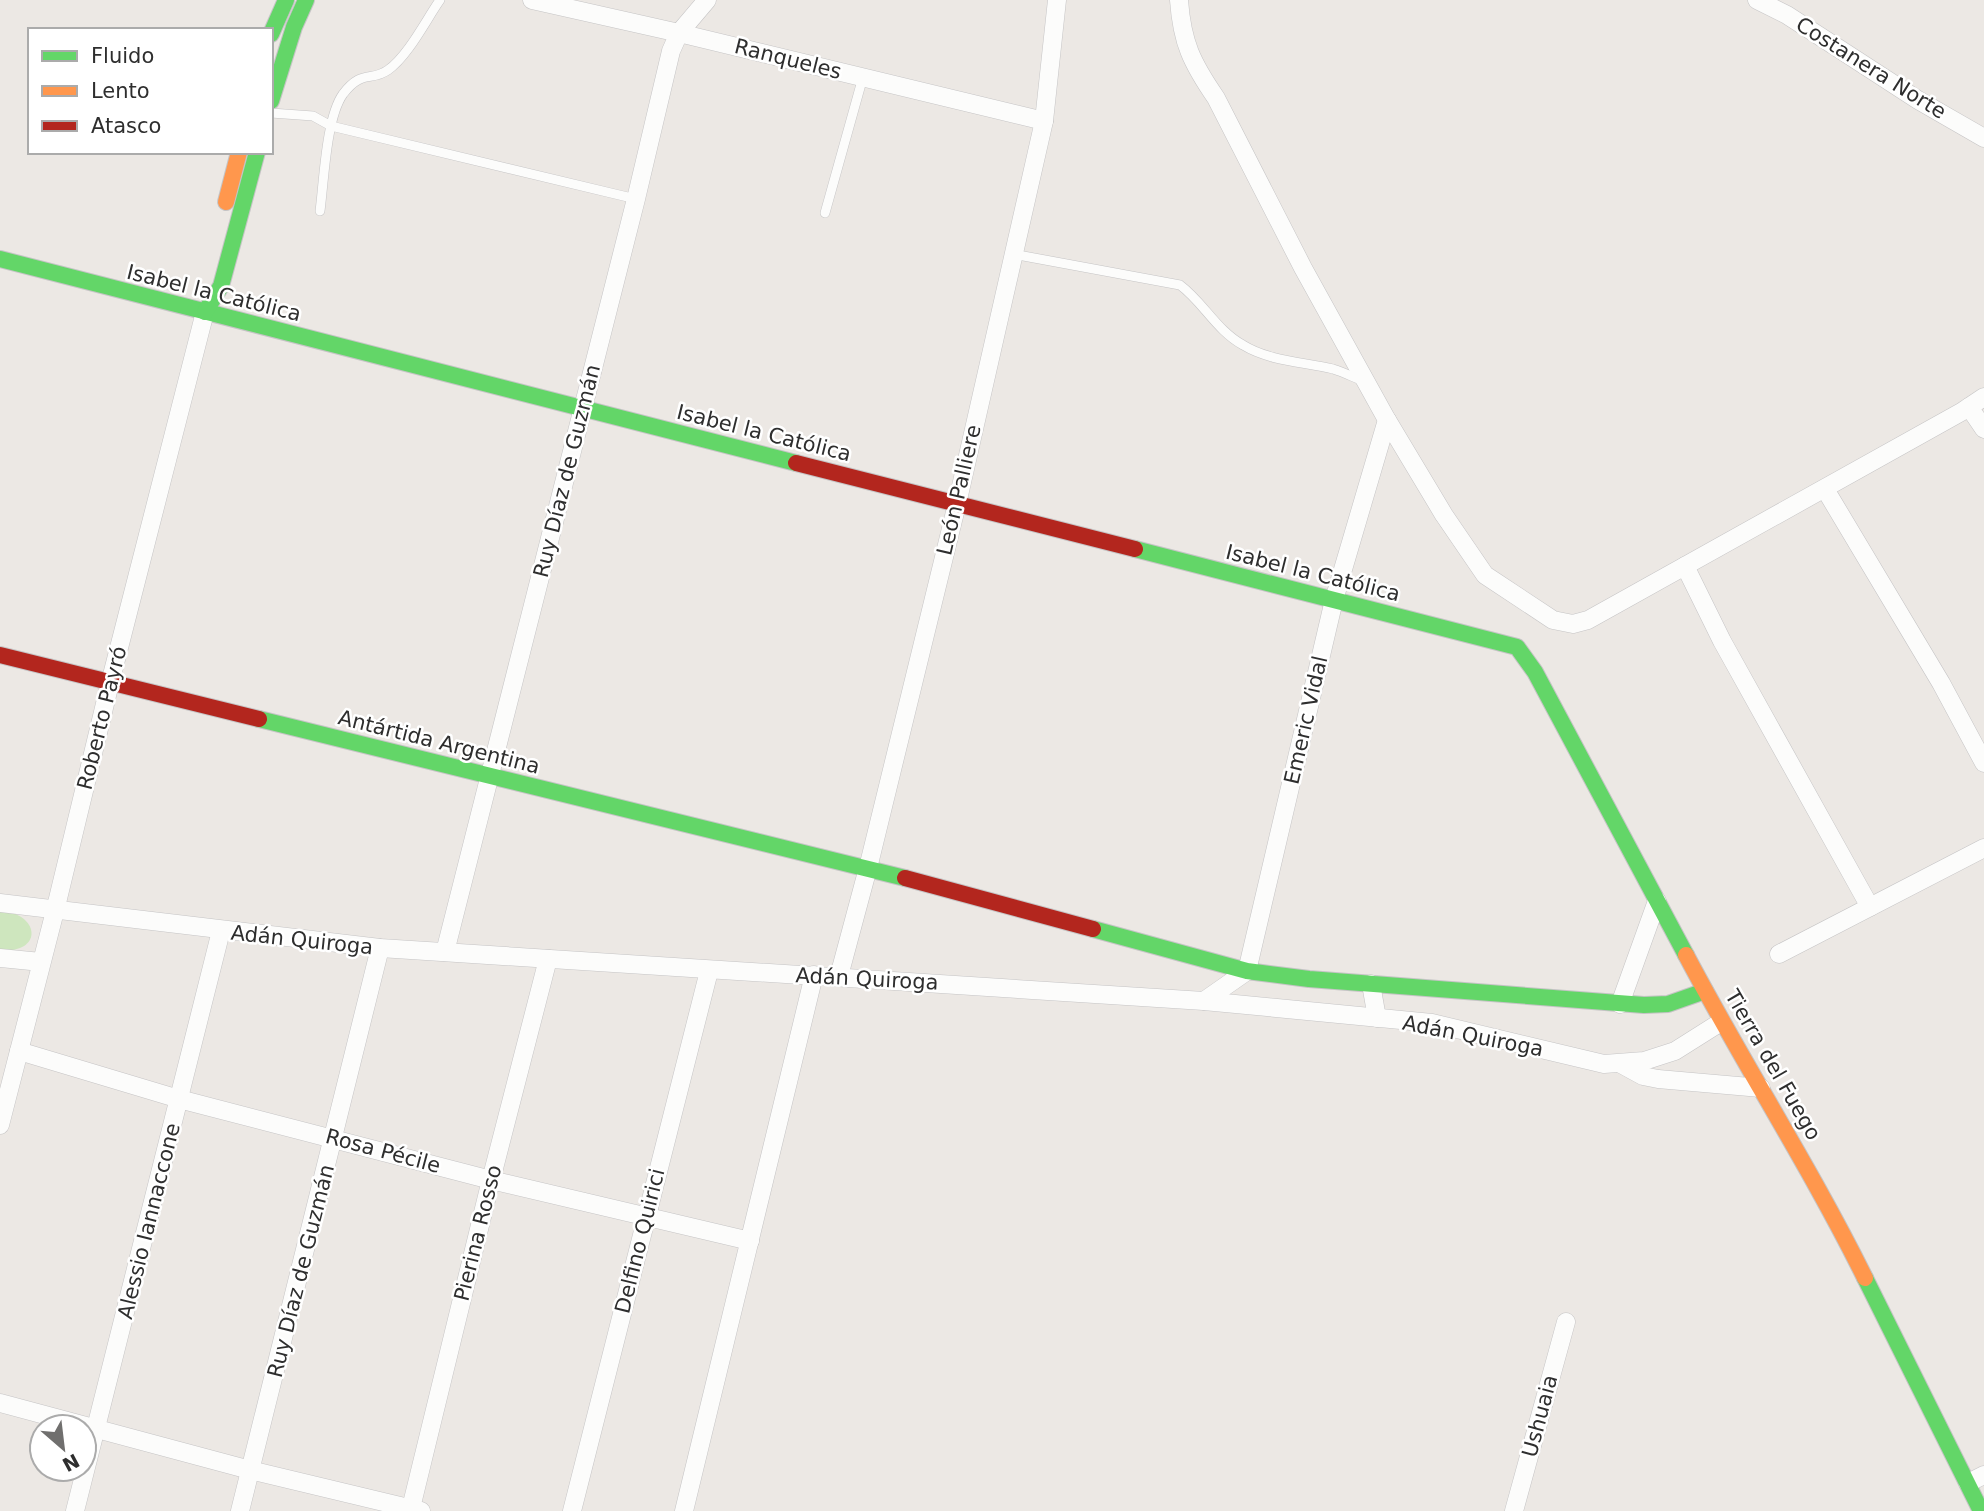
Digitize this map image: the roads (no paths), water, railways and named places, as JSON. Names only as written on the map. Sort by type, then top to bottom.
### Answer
[{"type":"main road","points":[[273,29],[286,0]]},
{"type":"main road","points":[[273,95],[294,27],[306,0]]},
{"type":"main road","points":[[222,217],[238,154]]},
{"type":"main road","name":"Roberto Payró","points":[[205,312],[221,286],[256,154]]},
{"type":"main road","name":"Isabel la Católica","points":[[0,259],[1517,647]]},
{"type":"main road","name":"Roberto Payró","points":[[205,283],[205,312]]},
{"type":"main road","name":"Tierra del Fuego","points":[[1517,647],[1535,672],[1721,1022],[1832,1211],[1981,1511]]},
{"type":"main road","name":"Antártida Argentina","points":[[0,655],[868,868]]},
{"type":"main road","name":"Adán Quiroga","points":[[868,868],[1247,971],[1309,979],[1620,1004],[1668,1004],[1705,991]]},
{"type":"street","name":"Ranqueles","points":[[532,0],[1044,121]]},
{"type":"street","name":"Ruy Díaz de Guzmán","points":[[444,952],[636,199],[671,51],[679,33],[707,0]]},
{"type":"street","name":"León Palliere","points":[[839,976],[957,504],[1044,121],[1057,0]]},
{"type":"street","points":[[1179,0],[1181,29],[1199,74],[1216,98],[1303,268],[1387,420],[1444,515],[1485,575],[1553,620],[1573,624],[1588,621],[1984,397]]},
{"type":"street","name":"Costanera Norte","points":[[1757,0],[1787,15],[1918,100],[1984,138]]},
{"type":"street","name":"Roberto Payró","points":[[0,1125],[205,312]]},
{"type":"street","points":[[1969,407],[1984,429]]},
{"type":"street","name":"Emeric Vidal","points":[[1247,971],[1334,600],[1387,420]]},
{"type":"street","points":[[1825,489],[1941,683],[1984,763]]},
{"type":"street","points":[[1685,566],[1722,641],[1870,907]]},
{"type":"street","points":[[1779,954],[1984,848]]},
{"type":"street","points":[[1620,1004],[1657,901]]},
{"type":"street","name":"Adán Quiroga","points":[[0,903],[380,948],[1204,1001],[1432,1023],[1604,1064],[1644,1061],[1675,1051],[1721,1022]]},
{"type":"street","name":"Alessio Iannaccone","points":[[98,1420],[221,931]]},
{"type":"street","name":"Ruy Díaz de Guzmán","points":[[240,1511],[380,948]]},
{"type":"street","points":[[0,958],[41,962]]},
{"type":"street","name":"Pierina Rosso","points":[[416,1510],[491,1180],[548,959]]},
{"type":"street","name":"Delfino Quirici","points":[[572,1511],[709,971]]},
{"type":"street","points":[[1204,1001],[1247,971]]},
{"type":"street","points":[[684,1511],[814,975]]},
{"type":"street","points":[[1371,984],[1377,1018]]},
{"type":"street","name":"Rosa Pécile","points":[[19,1051],[179,1099],[491,1180],[750,1241]]},
{"type":"street","points":[[1621,1064],[1643,1076],[1658,1080],[1761,1088]]},
{"type":"street","name":"Ushuaia","points":[[1514,1511],[1566,1322]]},
{"type":"street","points":[[0,1403],[38,1413]]},
{"type":"street","points":[[98,1429],[250,1470],[416,1510]]},
{"type":"street","points":[[1968,1483],[1984,1475]]},
{"type":"street","name":"Alessio Iannaccone","points":[[75,1511],[82,1483]]},
{"type":"lane","points":[[320,211],[331,126],[341,96],[358,77],[386,71],[393,65],[440,0]]},
{"type":"lane","points":[[825,213],[863,77]]},
{"type":"lane","points":[[273,113],[313,116],[331,126],[636,199]]},
{"type":"lane","points":[[1013,254],[1180,285],[1192,294],[1231,337],[1244,346],[1264,354],[1336,370],[1366,382]]}]
